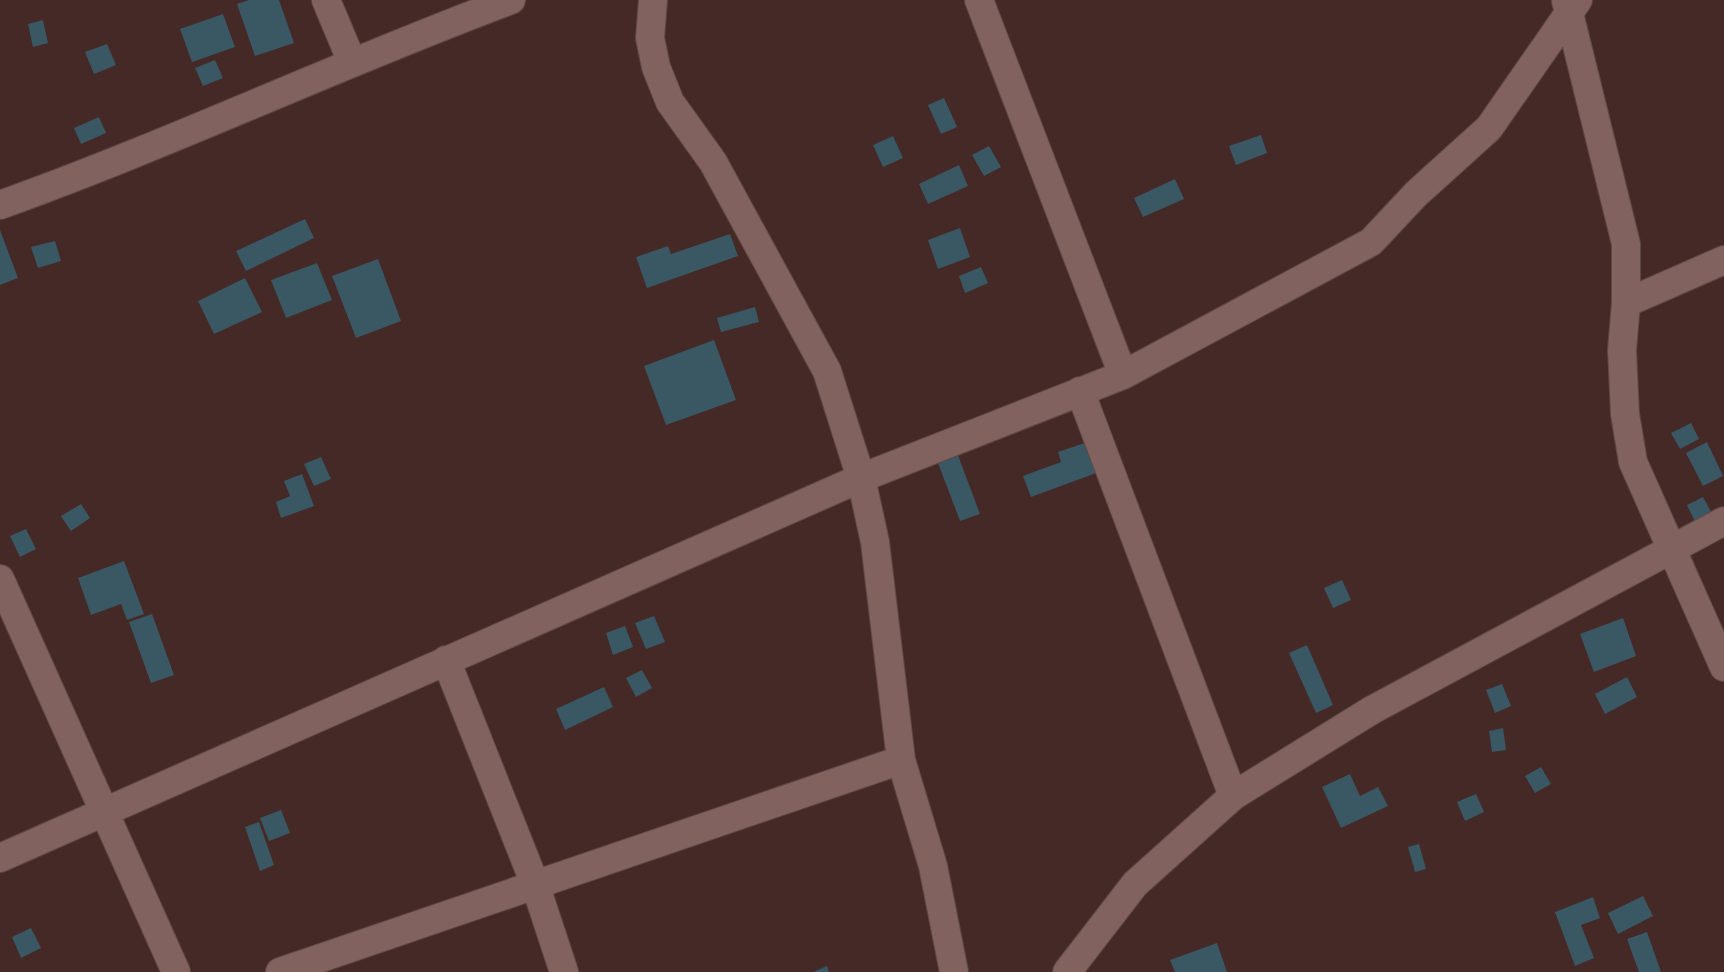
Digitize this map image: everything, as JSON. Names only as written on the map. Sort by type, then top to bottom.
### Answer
[{"type":"street","points":[[326,0],[352,62]]},
{"type":"street","points":[[0,205],[79,178],[352,62],[511,0]]},
{"type":"street","points":[[653,0],[650,38],[656,67],[670,102],[713,162],[827,371],[861,478],[875,542],[901,760],[933,866],[954,972]]},
{"type":"street","points":[[979,0],[1123,375]]},
{"type":"street","points":[[0,858],[861,478],[1123,375],[1371,242],[1416,194],[1489,128],[1570,4]]},
{"type":"street","points":[[1570,4],[1626,244],[1626,303],[1622,350],[1625,414],[1633,462],[1724,667]]},
{"type":"street","points":[[1626,303],[1724,260]]},
{"type":"street","points":[[1080,391],[1233,796]]},
{"type":"street","points":[[1067,972],[1135,884],[1233,796],[1372,710],[1724,521]]},
{"type":"street","points":[[0,579],[176,972]]},
{"type":"street","points":[[446,660],[535,884],[564,972]]},
{"type":"street","points":[[280,972],[901,760]]},
{"type":"building","points":[[249,0],[279,0],[294,43],[255,56],[237,4]]},
{"type":"building","points":[[223,14],[235,47],[192,62],[180,29]]},
{"type":"building","points":[[43,20],[48,43],[33,47],[28,24]]},
{"type":"building","points":[[107,44],[116,65],[94,74],[85,52]]},
{"type":"building","points":[[215,60],[223,78],[203,86],[195,68]]},
{"type":"building","points":[[944,98],[957,127],[941,134],[928,105]]},
{"type":"building","points":[[99,117],[106,133],[81,144],[74,128]]},
{"type":"building","points":[[1261,135],[1267,153],[1236,165],[1229,146]]},
{"type":"building","points":[[893,136],[903,158],[883,167],[873,145]]},
{"type":"building","points":[[989,146],[1001,167],[984,176],[972,155]]},
{"type":"building","points":[[959,165],[968,186],[928,204],[919,184]]},
{"type":"building","points":[[1175,179],[1184,199],[1143,217],[1134,198]]},
{"type":"building","points":[[305,219],[314,238],[246,271],[236,251]]},
{"type":"building","points":[[960,228],[970,257],[938,269],[928,240]]},
{"type":"building","points":[[0,230],[18,278],[0,285]]},
{"type":"building","points":[[730,234],[738,256],[647,288],[636,257],[668,246],[671,254]]},
{"type":"building","points":[[55,241],[61,261],[38,268],[31,247]]},
{"type":"building","points":[[378,259],[401,321],[356,338],[332,276]]},
{"type":"building","points":[[317,263],[332,300],[286,318],[271,280]]},
{"type":"building","points":[[981,267],[988,283],[965,293],[959,276]]},
{"type":"building","points":[[245,278],[262,312],[214,334],[198,301]]},
{"type":"building","points":[[755,307],[759,322],[721,332],[717,318]]},
{"type":"building","points":[[714,340],[736,400],[666,425],[644,366]]},
{"type":"building","points":[[1691,423],[1699,439],[1680,449],[1671,433]]},
{"type":"building","points":[[950,434],[980,514],[960,521],[930,442]]},
{"type":"building","points":[[1088,442],[1099,472],[1031,497],[1023,476],[1061,462],[1058,452]]},
{"type":"building","points":[[1707,442],[1723,476],[1703,486],[1686,453]]},
{"type":"building","points":[[321,457],[331,479],[314,486],[304,464]]},
{"type":"building","points":[[302,474],[314,506],[281,518],[276,502],[290,496],[284,481]]},
{"type":"building","points":[[1703,497],[1714,517],[1697,526],[1687,505]]},
{"type":"building","points":[[81,504],[90,518],[71,531],[61,516]]},
{"type":"building","points":[[26,529],[36,549],[20,557],[10,536]]},
{"type":"building","points":[[124,561],[144,614],[127,620],[121,604],[91,615],[78,578]]},
{"type":"building","points":[[1342,580],[1351,600],[1333,608],[1324,588]]},
{"type":"building","points":[[152,614],[174,675],[151,683],[129,622]]},
{"type":"building","points":[[654,616],[665,642],[646,649],[635,623]]},
{"type":"building","points":[[1623,618],[1636,656],[1594,672],[1580,634]]},
{"type":"building","points":[[625,626],[633,647],[613,655],[606,633]]},
{"type":"building","points":[[1307,645],[1333,705],[1316,713],[1289,653]]},
{"type":"building","points":[[642,670],[652,688],[636,697],[626,678]]},
{"type":"building","points":[[1627,677],[1637,697],[1605,714],[1595,694]]},
{"type":"building","points":[[1502,684],[1511,706],[1495,713],[1486,690]]},
{"type":"building","points":[[604,687],[613,707],[565,730],[556,709]]},
{"type":"building","points":[[1503,728],[1506,750],[1492,752],[1489,731]]},
{"type":"building","points":[[1541,767],[1551,784],[1535,793],[1525,776]]},
{"type":"building","points":[[1350,774],[1360,796],[1378,787],[1388,806],[1341,828],[1322,787]]},
{"type":"building","points":[[1476,794],[1484,812],[1465,821],[1457,802]]},
{"type":"building","points":[[281,810],[290,833],[269,841],[260,818]]},
{"type":"building","points":[[259,822],[274,865],[260,871],[245,827]]},
{"type":"building","points":[[1419,844],[1426,869],[1415,872],[1408,847]]},
{"type":"building","points":[[1643,896],[1653,916],[1618,934],[1608,913]]},
{"type":"building","points":[[1593,897],[1600,918],[1581,925],[1594,958],[1575,966],[1555,912]]},
{"type":"building","points":[[31,928],[41,948],[21,958],[12,937]]},
{"type":"building","points":[[1647,932],[1661,972],[1639,972],[1627,939]]},
{"type":"building","points":[[1217,943],[1227,972],[1175,972],[1170,960]]},
{"type":"building","points":[[827,966],[829,972],[813,972]]}]
